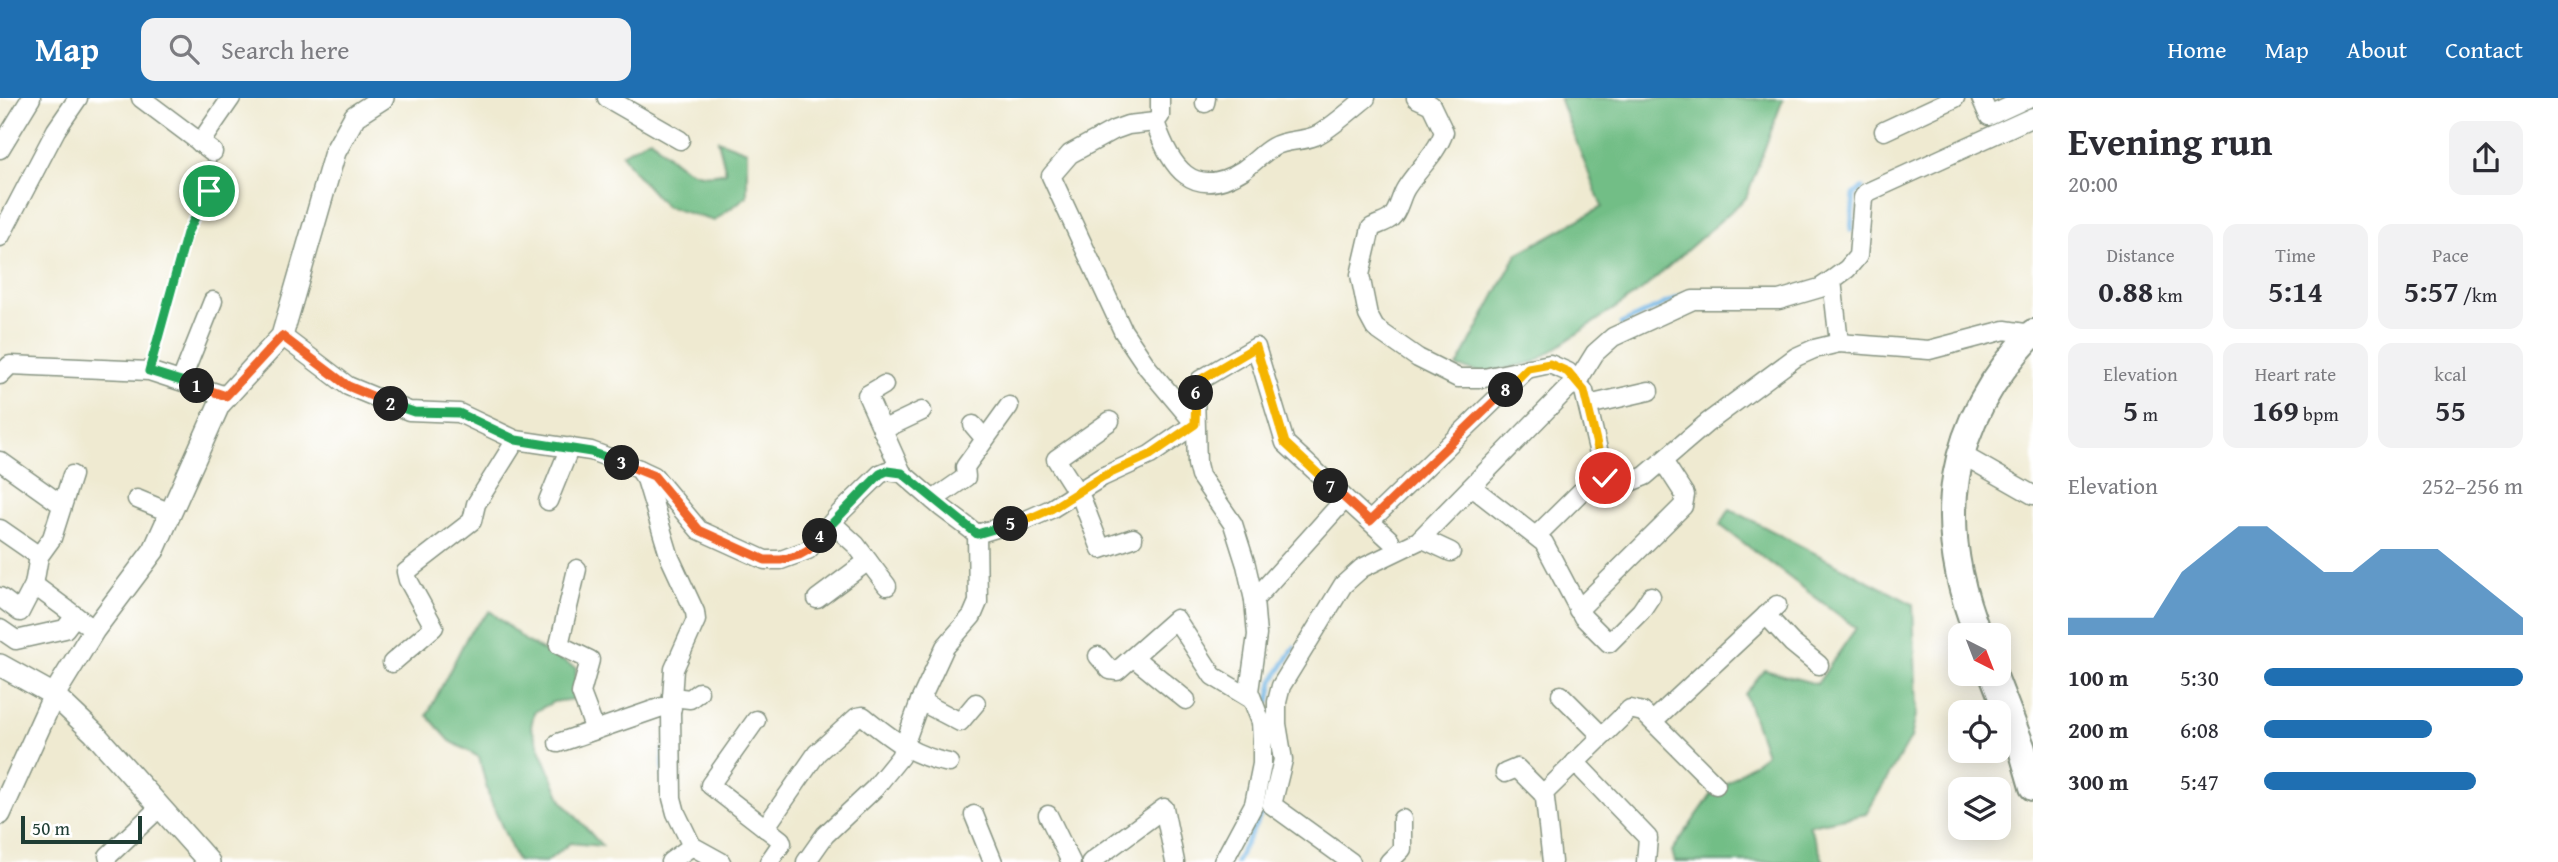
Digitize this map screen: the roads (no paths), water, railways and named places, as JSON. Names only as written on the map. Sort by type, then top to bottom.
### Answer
[{"type":"main road","points":[[1973,623],[1954,557],[1954,482],[1979,405],[2000,371],[2032,334]]},
{"type":"main road","points":[[1998,686],[2022,749],[2033,787]]},
{"type":"street","points":[[0,149],[31,98]]},
{"type":"street","points":[[0,237],[56,130],[78,98]]},
{"type":"street","points":[[141,98],[207,147],[231,98]]},
{"type":"street","points":[[0,814],[54,695],[94,630],[154,550],[219,405],[282,336],[335,152],[355,116],[383,98]]},
{"type":"street","points":[[607,98],[680,140]]},
{"type":"street","points":[[1160,98],[1160,116],[1155,122],[1128,125],[1114,130],[1070,154],[1051,176],[1123,331],[1148,368],[1195,424]]},
{"type":"street","points":[[1155,122],[1169,158],[1185,175],[1212,181],[1243,170],[1272,147],[1283,142],[1316,136],[1366,98]]},
{"type":"street","points":[[1416,98],[1431,105],[1444,132],[1423,167],[1406,186],[1395,214],[1388,221],[1371,228],[1360,275],[1370,321],[1375,328],[1418,358],[1451,376],[1484,378],[1550,364],[1568,372],[1584,391],[1605,478],[1612,485],[1618,487],[1645,476],[1707,423],[1796,357],[1814,349],[1839,343],[1929,351],[2005,330],[2032,334]]},
{"type":"street","points":[[1884,131],[1955,98]]},
{"type":"street","points":[[1981,98],[1989,116],[2028,98]]},
{"type":"street","points":[[1351,862],[1272,805],[1283,760],[1277,702],[1281,685],[1343,585],[1362,568],[1405,549],[1421,538],[1567,389],[1577,382],[1595,352],[1613,337],[1693,300],[1779,300],[1821,288],[1847,269],[1857,256],[1863,198],[1866,193],[2033,117]]},
{"type":"street","points":[[1832,280],[1839,343]]},
{"type":"street","points":[[181,381],[213,301]]},
{"type":"street","points":[[282,336],[356,390],[409,411],[459,413],[516,440],[570,447],[639,469],[654,476],[699,530],[765,560],[781,560],[808,550],[880,474],[887,471],[902,473]]},
{"type":"street","points":[[1223,862],[1254,804],[1260,783],[1261,722],[1249,691],[1257,635],[1247,565],[1233,524],[1200,476],[1196,464],[1195,395],[1200,380],[1256,347],[1285,443],[1390,540]]},
{"type":"street","points":[[0,375],[10,366],[149,371],[226,396]]},
{"type":"street","points":[[1370,521],[1528,368]]},
{"type":"street","points":[[884,385],[867,395],[902,473],[977,534]]},
{"type":"street","points":[[1588,405],[1649,391]]},
{"type":"street","points":[[933,500],[966,477],[965,467],[979,432],[1009,406]]},
{"type":"street","points":[[882,430],[922,411]]},
{"type":"street","points":[[1110,421],[1056,459],[1078,492],[1093,552],[1133,538]]},
{"type":"street","points":[[977,534],[1032,518],[1102,477],[1150,455],[1195,424]]},
{"type":"street","points":[[392,663],[435,626],[406,572],[472,521],[476,504],[516,440]]},
{"type":"street","points":[[548,501],[570,447]]},
{"type":"street","points":[[1961,454],[2033,495]]},
{"type":"street","points":[[0,461],[62,505]]},
{"type":"street","points":[[1578,610],[1683,506],[1685,495],[1663,461]]},
{"type":"street","points":[[639,469],[650,485],[670,558],[695,611],[696,620],[674,669],[672,797],[676,813],[692,846],[721,862]]},
{"type":"street","points":[[1536,536],[1603,470]]},
{"type":"street","points":[[0,597],[20,612],[34,586],[39,556],[52,538],[72,475]]},
{"type":"street","points":[[1472,486],[1544,543],[1578,610],[1609,643],[1641,611],[1651,596]]},
{"type":"street","points":[[137,499],[171,513]]},
{"type":"street","points":[[1254,600],[1345,499]]},
{"type":"street","points":[[832,523],[856,545],[887,586]]},
{"type":"street","points":[[0,529],[39,556]]},
{"type":"street","points":[[806,862],[825,835],[874,789],[900,757],[920,701],[945,647],[972,616],[978,602],[977,534]]},
{"type":"street","points":[[1421,538],[1451,552]]},
{"type":"street","points":[[817,599],[868,561]]},
{"type":"street","points":[[578,569],[559,645],[590,660],[581,692],[595,730]]},
{"type":"street","points":[[34,586],[94,630]]},
{"type":"street","points":[[1653,721],[1771,610],[1792,643],[1819,665]]},
{"type":"street","points":[[0,629],[16,640],[65,629],[75,616]]},
{"type":"street","points":[[1098,656],[1110,670],[1117,671],[1176,619],[1213,676],[1251,699]]},
{"type":"street","points":[[1133,657],[1186,699]]},
{"type":"street","points":[[2,669],[54,695],[94,733],[209,862]]},
{"type":"street","points":[[558,743],[672,702],[690,699],[699,692]]},
{"type":"street","points":[[1561,695],[1602,736]]},
{"type":"street","points":[[920,701],[960,722],[975,704]]},
{"type":"street","points":[[1543,794],[1630,709],[1643,712],[1716,785]]},
{"type":"street","points":[[765,828],[817,753],[857,717],[863,716],[902,748],[930,760],[949,763]]},
{"type":"street","points":[[757,720],[710,785],[782,843],[769,862]]},
{"type":"street","points":[[1575,762],[1648,838],[1646,862]]},
{"type":"street","points":[[1505,773],[1517,768],[1543,794],[1552,862]]},
{"type":"street","points":[[108,856],[159,808]]},
{"type":"street","points":[[1091,862],[1164,808],[1175,862]]},
{"type":"street","points":[[974,815],[993,862]]},
{"type":"street","points":[[1048,815],[1071,862]]},
{"type":"street","points":[[1389,862],[1402,849],[1402,818]]},
{"type":"street","points":[[670,862],[692,846]]},
{"type":"waterway","points":[[1851,230],[1854,195],[1862,188]]},
{"type":"waterway","points":[[1621,324],[1685,294]]},
{"type":"waterway","points":[[1269,702],[1273,681],[1294,648]]},
{"type":"waterway","points":[[663,750],[664,785]]},
{"type":"waterway","points":[[1236,862],[1262,812]]}]
